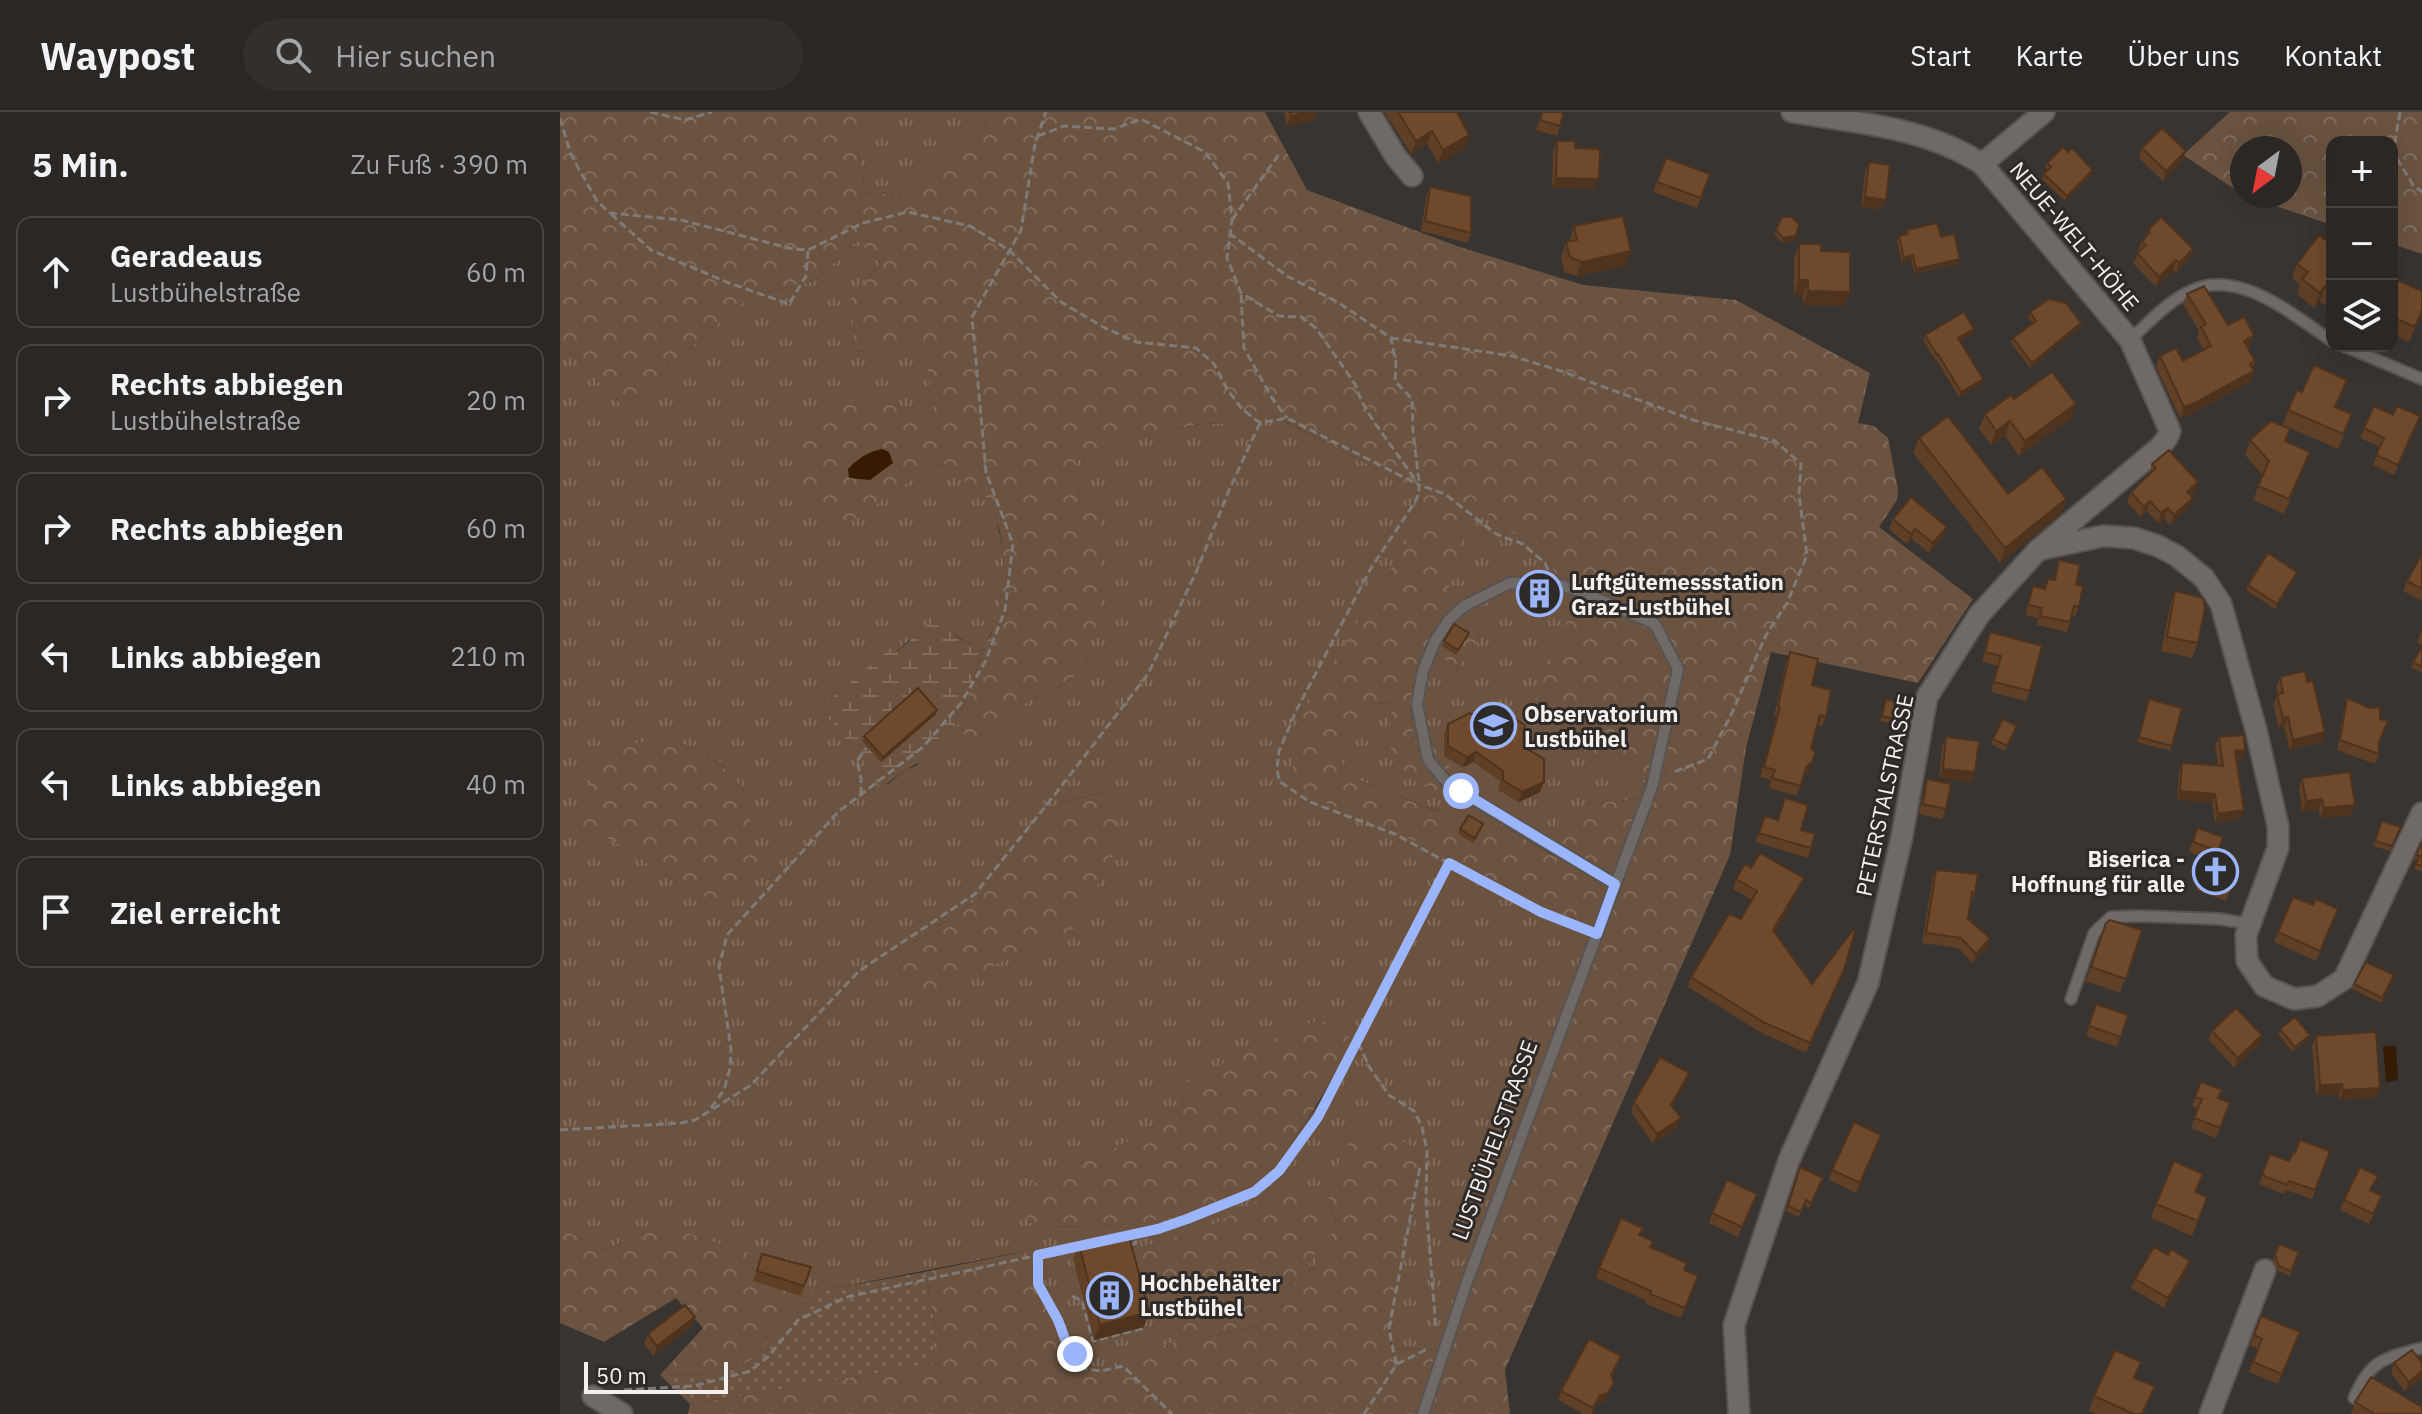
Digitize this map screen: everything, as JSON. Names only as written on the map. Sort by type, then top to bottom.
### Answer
[{"type":"street","points":[[1369,112],[1396,157],[1412,176]]},
{"type":"street","name":"NEUE-WELT-HÖHE","points":[[1792,112],[1906,130],[1982,164],[2130,340],[2166,420],[2170,431],[2167,438],[2038,550]]},
{"type":"street","name":"NEUE-WELT-HÖHE","points":[[1982,164],[2044,112]]},
{"type":"street","points":[[2038,550],[2103,536],[2134,538],[2177,556],[2204,578],[2221,604],[2256,730],[2278,826],[2278,848],[2246,935],[2247,961],[2264,986],[2294,999],[2318,996],[2344,979],[2422,813]]},
{"type":"street","name":"PETERSTALSTRASSE","points":[[1739,1414],[1734,1325],[1789,1160],[1868,983],[1902,836],[1927,697],[1979,615],[2038,550]]},
{"type":"street","points":[[2210,1414],[2265,1270]]},
{"type":"street","points":[[593,1396],[622,1414]]},
{"type":"lane","name":"NEUE-WELT-HÖHE","points":[[2130,340],[2163,309],[2193,290],[2220,283],[2267,297],[2326,337]]},
{"type":"lane","points":[[2358,352],[2422,379]]},
{"type":"lane","name":"LUSTBÜHELSTRASSE","points":[[1423,1414],[1468,1279],[1597,934],[1654,778],[1678,669],[1655,624],[1580,591],[1556,584],[1510,583],[1472,601],[1449,620],[1435,641],[1423,671],[1417,704],[1428,760],[1446,781],[1615,884]]},
{"type":"lane","points":[[2071,999],[2094,933],[2111,917],[2219,919],[2251,924]]},
{"type":"lane","points":[[2354,1398],[2376,1363],[2422,1348]]},
{"type":"path","points":[[650,112],[685,120],[712,112]]},
{"type":"path","points":[[708,1112],[724,1090],[730,1068],[731,1049],[719,967],[727,935],[838,812],[923,747],[961,703],[985,662],[1005,610],[1013,544],[986,472],[972,317],[1021,230],[1038,136],[1046,112]]},
{"type":"path","points":[[1141,119],[1143,112]]},
{"type":"path","points":[[2400,112],[2393,152],[2413,185],[2422,192]]},
{"type":"path","points":[[560,118],[571,155],[597,201],[651,250],[789,304],[806,276],[808,250]]},
{"type":"path","points":[[1038,136],[1064,126],[1114,129],[1141,119],[1205,152],[1228,183],[1232,220],[1227,258],[1241,293],[1244,348],[1287,418],[1419,485],[1445,494],[1496,534],[1523,544],[1545,563],[1556,584]]},
{"type":"path","points":[[1232,220],[1280,153]]},
{"type":"path","points":[[610,213],[681,220],[793,249],[808,250],[863,223],[908,212],[970,226],[1010,251],[1061,302],[1103,327],[1136,342],[1196,348],[1214,364],[1242,409],[1260,423],[1287,418]]},
{"type":"path","points":[[1229,233],[1287,276],[1339,303],[1391,338],[1512,356],[1549,367],[1693,420],[1775,441],[1801,464],[1799,495],[1807,555],[1787,603],[1766,635],[1708,759],[1654,778]]},
{"type":"path","points":[[1241,293],[1279,316],[1301,317],[1316,328],[1355,384],[1374,422],[1419,485]]},
{"type":"path","points":[[1391,338],[1396,364],[1395,381],[1412,399],[1419,493],[1371,568],[1297,709],[1279,751],[1279,781],[1310,802],[1395,834],[1541,912],[1597,934]]},
{"type":"path","points":[[560,1130],[695,1120],[751,1085],[859,971],[975,894],[1148,674],[1260,423]]},
{"type":"path","points":[[861,795],[857,761],[866,748]]},
{"type":"path","points":[[1118,1237],[1158,1229],[1216,1209],[1254,1192],[1279,1171],[1318,1117],[1449,863]]},
{"type":"path","points":[[1358,1043],[1370,1068],[1389,1095],[1414,1111],[1422,1127],[1427,1151],[1426,1202],[1432,1254],[1435,1343],[1397,1364],[1364,1414]]},
{"type":"path","points":[[1397,1364],[1389,1328],[1420,1167]]},
{"type":"path","points":[[1125,1247],[1136,1243],[1133,1234]]},
{"type":"path","points":[[593,1396],[602,1391],[694,1386],[750,1371],[769,1356],[798,1320],[847,1297],[1089,1244]]},
{"type":"path","points":[[1038,1255],[1038,1284],[1065,1339],[1085,1369],[1101,1371],[1123,1366],[1172,1414]]},
{"type":"path","points":[[1072,1296],[1082,1301],[1093,1341],[1145,1328],[1142,1314]]},
{"type":"green space","points":[[560,112],[877,112],[857,143],[865,192],[897,195],[985,131],[986,112],[1265,112],[1307,190],[1457,246],[1583,285],[1736,300],[1870,373],[1858,423],[1874,426],[1888,438],[1898,490],[1897,500],[1879,527],[1973,599],[1918,683],[1771,652],[1746,748],[1730,855],[1505,1370],[1510,1414],[688,1414],[690,1404],[931,1364],[935,1325],[925,1272],[1026,1251],[1092,1370],[1177,1341],[1257,1326],[1290,1298],[1323,1254],[1336,1224],[1326,1188],[1348,1144],[1379,1129],[1410,1145],[1420,1167],[1389,1327],[1392,1350],[1441,1349],[1470,1259],[1516,1140],[1591,925],[1555,913],[1432,848],[1314,798],[1293,778],[1292,749],[1306,707],[1417,525],[1421,499],[1406,484],[1275,416],[1241,423],[1199,424],[1108,445],[1076,460],[1080,507],[1101,518],[1101,616],[1073,678],[1026,702],[995,744],[971,752],[961,725],[955,723],[991,635],[1001,600],[1004,562],[1000,531],[988,499],[944,464],[928,469],[843,527],[797,491],[802,418],[859,398],[934,414],[924,340],[855,352],[851,297],[881,263],[857,240],[815,281],[758,294],[739,305],[623,406],[560,342]],"holes":[[[1471,496],[1498,525],[1539,548],[1572,598],[1573,606],[1535,700],[1542,722],[1554,739],[1647,776],[1639,799],[1586,804],[1559,815],[1555,857],[1507,828],[1489,829],[1455,808],[1438,812],[1361,781],[1336,757],[1372,705],[1393,701],[1388,743],[1409,779],[1437,792],[1454,773],[1438,748],[1415,742],[1409,702],[1426,645],[1457,669],[1481,636],[1448,593]]]},
{"type":"green space","points":[[877,112],[986,112],[985,131],[897,195],[865,192],[857,143]]},
{"type":"green space","points":[[2230,112],[2422,112],[2422,254],[2398,246],[2398,136],[2326,136],[2326,223],[2282,208],[2302,208],[2302,136],[2230,136],[2230,186],[2183,155]]},
{"type":"green space","points":[[857,240],[881,263],[851,297],[856,352],[925,339],[934,414],[859,398],[928,469],[945,464],[986,496],[992,506],[1002,550],[1001,600],[992,632],[984,646],[973,646],[954,634],[908,641],[897,651],[893,647],[820,708],[887,785],[905,770],[916,766],[955,723],[961,725],[971,752],[995,744],[1026,702],[1073,678],[1080,507],[1076,460],[1108,445],[1199,424],[1241,423],[1274,416],[1407,484],[1421,499],[1417,525],[1292,749],[1379,824],[1432,848],[1555,913],[1592,925],[1470,1259],[1441,1349],[1393,1350],[1389,1328],[1326,1187],[1336,1225],[1323,1254],[1290,1298],[1257,1326],[1177,1341],[1092,1370],[1026,1251],[814,1292],[808,1298],[754,1270],[750,1263],[662,1225],[604,1250],[560,1228],[560,342],[623,406],[739,305],[758,294],[815,281]],"holes":[[[662,737],[714,756],[750,798],[750,840],[678,883],[614,841],[570,823]],[[1104,792],[969,977],[951,989],[904,949],[975,902],[1063,802]],[[1353,1039],[1323,1098],[1293,1141],[1244,1185],[1237,1184],[1131,1225],[1050,1227],[1029,1222],[1031,1184],[1134,1139],[1185,1104],[1176,1089]]]},
{"type":"green space","points":[[1471,496],[1498,525],[1539,548],[1572,598],[1554,739],[1647,776],[1639,799],[1586,804],[1556,857],[1507,828],[1489,829],[1455,808],[1439,812],[1361,781],[1335,757],[1372,705],[1394,701],[1388,743],[1415,742],[1409,702],[1426,644],[1457,669],[1481,636],[1447,593]],"holes":[[[1444,734],[1540,792],[1519,802],[1499,790],[1501,770],[1481,758],[1463,767],[1445,756]]]},
{"type":"green space","points":[[940,614],[957,628],[954,635],[973,646],[984,646],[965,704],[955,723],[934,747],[935,754],[905,770],[881,788],[866,763],[820,708],[893,646],[898,651]]},
{"type":"green space","points":[[662,737],[714,756],[750,798],[750,840],[765,853],[727,909],[678,883],[614,841],[569,824],[609,750]]},
{"type":"green space","points":[[1105,792],[1117,821],[1115,852],[1075,928],[969,977],[951,989],[906,998],[895,978],[904,949],[975,902],[1063,802]]},
{"type":"green space","points":[[1319,1019],[1353,1039],[1301,1129],[1280,1160],[1263,1177],[1231,1188],[1220,1201],[1186,1214],[1131,1225],[1050,1227],[1029,1223],[1022,1201],[1031,1184],[1134,1139],[1185,1104],[1175,1089],[1248,1050]]},
{"type":"green space","points":[[1279,1186],[1326,1221],[1316,1252],[1303,1273],[1277,1304],[1246,1326],[1174,1338],[1140,1301],[1129,1249],[1208,1226]]},
{"type":"green space","points":[[662,1225],[751,1254],[750,1263],[754,1270],[808,1298],[754,1359],[719,1374],[660,1375],[703,1328],[676,1298],[604,1342],[560,1323],[560,1228],[604,1250]]},
{"type":"green space","points":[[925,1272],[935,1325],[932,1364],[690,1404],[660,1375],[719,1374],[754,1359],[813,1292]]},
{"type":"shaded area","points":[[882,449],[889,452],[893,463],[870,480],[849,478],[848,469],[868,454]]},
{"type":"shaded area","points":[[2383,1046],[2396,1046],[2398,1080],[2386,1082]]},
{"type":"building","points":[[1290,112],[1311,112],[1291,116]]},
{"type":"building","points":[[1398,112],[1457,112],[1469,135],[1443,150],[1432,131],[1416,141]]},
{"type":"building","points":[[1542,112],[1564,112],[1560,126],[1540,120]]},
{"type":"building","points":[[2162,128],[2186,151],[2166,171],[2142,148]]},
{"type":"building","points":[[1557,141],[1575,141],[1575,148],[1600,149],[1599,179],[1556,178]]},
{"type":"building","points":[[2063,147],[2068,152],[2072,148],[2093,170],[2067,196],[2044,174],[2051,167],[2047,163]]},
{"type":"building","points":[[1666,158],[1710,174],[1701,198],[1657,182]]},
{"type":"building","points":[[1869,162],[1890,165],[1886,200],[1865,197]]},
{"type":"building","points":[[1430,187],[1471,196],[1471,233],[1425,221]]},
{"type":"building","points":[[1623,216],[1631,251],[1582,262],[1570,257],[1566,242],[1577,240],[1574,226]]},
{"type":"building","points":[[1782,217],[1792,217],[1799,224],[1796,236],[1783,238],[1776,230]]},
{"type":"building","points":[[2161,217],[2193,249],[2159,277],[2137,253],[2146,245],[2142,241],[2150,232],[2148,230]]},
{"type":"building","points":[[1937,223],[1941,237],[1954,234],[1960,259],[1916,269],[1913,255],[1904,258],[1899,236],[1908,234],[1907,230]]},
{"type":"building","points":[[2319,235],[2326,240],[2326,287],[2320,293],[2302,279],[2308,272],[2297,264]]},
{"type":"building","points":[[1799,244],[1821,244],[1821,251],[1850,252],[1850,292],[1808,291],[1808,280],[1799,280]]},
{"type":"building","points":[[2398,280],[2422,291],[2422,310],[2415,327],[2398,320]]},
{"type":"building","points":[[2204,286],[2228,325],[2244,317],[2254,335],[2244,341],[2255,361],[2250,364],[2254,371],[2184,407],[2160,356],[2176,348],[2183,361],[2211,346],[2201,327],[2206,324],[2187,294]]},
{"type":"building","points":[[2049,299],[2066,303],[2081,323],[2032,363],[2013,338],[2036,321],[2030,312]]},
{"type":"building","points":[[1964,312],[1974,329],[1958,338],[1983,379],[1961,392],[1925,335]]},
{"type":"building","points":[[2314,365],[2347,380],[2335,407],[2352,414],[2343,434],[2288,410],[2297,390],[2302,392]]},
{"type":"building","points":[[2052,372],[2076,404],[2025,441],[2010,421],[1996,431],[1985,414],[2011,395],[2014,399]]},
{"type":"building","points":[[2374,406],[2393,415],[2397,406],[2420,416],[2398,465],[2376,455],[2384,438],[2364,428]]},
{"type":"building","points":[[1948,416],[2008,494],[2042,467],[2066,499],[2005,548],[1919,438]]},
{"type":"building","points":[[2271,421],[2290,429],[2285,441],[2310,452],[2289,499],[2258,486],[2269,461],[2250,440]]},
{"type":"building","points":[[2169,450],[2198,482],[2187,492],[2193,498],[2174,515],[2168,508],[2161,513],[2150,501],[2144,507],[2131,492],[2156,468],[2152,464]]},
{"type":"building","points":[[1911,497],[1947,527],[1933,543],[1915,529],[1911,534],[1893,519]]},
{"type":"building","points":[[2268,553],[2297,572],[2277,604],[2248,585]]},
{"type":"building","points":[[2422,554],[2422,589],[2407,581]]},
{"type":"building","points":[[2059,560],[2080,565],[2076,585],[2083,586],[2079,607],[2074,606],[2070,622],[2040,616],[2042,608],[2028,605],[2033,586],[2045,589],[2048,579],[2055,580]]},
{"type":"building","points":[[2175,591],[2203,598],[2205,608],[2198,643],[2167,637]]},
{"type":"building","points":[[1454,624],[1469,633],[1458,650],[1444,641]]},
{"type":"building","points":[[1990,632],[2042,646],[2030,691],[1994,682],[2001,656],[1985,652]]},
{"type":"building","points":[[2422,647],[2422,667],[2413,662]]},
{"type":"building","points":[[1790,652],[1818,659],[1812,685],[1831,690],[1826,717],[1820,715],[1811,748],[1815,753],[1806,767],[1801,786],[1772,778],[1775,770],[1764,767]]},
{"type":"building","points":[[2305,671],[2307,682],[2313,681],[2325,732],[2293,740],[2288,717],[2283,718],[2277,694],[2283,693],[2280,677]]},
{"type":"building","points":[[918,688],[937,710],[883,757],[864,736]]},
{"type":"building","points":[[2347,698],[2369,708],[2380,707],[2380,719],[2388,721],[2379,742],[2379,754],[2340,740]]},
{"type":"building","points":[[1886,699],[1913,706],[1908,722],[1882,716]]},
{"type":"building","points":[[2149,699],[2182,708],[2172,746],[2139,737]]},
{"type":"building","name":"Observatorium Lustbühel","points":[[1470,713],[1487,723],[1506,713],[1525,725],[1524,747],[1544,759],[1544,782],[1522,792],[1503,780],[1503,771],[1476,752],[1467,757],[1448,746],[1448,724]]},
{"type":"building","points":[[2003,719],[2017,726],[2007,746],[1993,739]]},
{"type":"building","points":[[2244,735],[2245,750],[2235,751],[2244,810],[2218,814],[2215,794],[2180,791],[2182,763],[2223,766],[2219,737]]},
{"type":"building","points":[[1946,737],[1979,741],[1975,772],[1943,769]]},
{"type":"building","points":[[2350,772],[2355,805],[2324,808],[2322,799],[2306,801],[2302,778]]},
{"type":"building","points":[[1927,779],[1951,784],[1946,809],[1923,804]]},
{"type":"building","points":[[1785,798],[1808,805],[1801,830],[1815,834],[1811,848],[1759,833],[1765,816],[1778,820]]},
{"type":"building","points":[[1469,815],[1483,824],[1475,838],[1460,829]]},
{"type":"building","points":[[2382,821],[2401,827],[2392,846],[2375,841]]},
{"type":"building","name":"Biserica - Hoffnung für alle","points":[[2197,828],[2223,837],[2218,851],[2235,856],[2232,866],[2238,868],[2230,891],[2199,880],[2210,848],[2193,842]]},
{"type":"building","points":[[2422,842],[2422,866],[2416,864],[2420,856],[2416,855]]},
{"type":"building","points":[[1760,853],[1804,878],[1773,930],[1812,984],[1855,931],[1844,970],[1810,1043],[1763,1022],[1691,977],[1729,914],[1741,919],[1757,891],[1736,879],[1745,864],[1751,868]]},
{"type":"building","points":[[1936,870],[1978,874],[1968,919],[1990,938],[1976,954],[1961,938],[1926,933]]},
{"type":"building","points":[[2293,897],[2313,905],[2316,899],[2338,909],[2320,951],[2278,932]]},
{"type":"building","points":[[2110,920],[2142,930],[2126,979],[2091,967],[2106,923]]},
{"type":"building","points":[[2366,962],[2394,975],[2382,998],[2354,984]]},
{"type":"building","points":[[2096,1004],[2128,1015],[2121,1037],[2089,1026]]},
{"type":"building","points":[[2236,1008],[2262,1035],[2238,1058],[2212,1031]]},
{"type":"building","points":[[2295,1017],[2310,1035],[2295,1047],[2280,1029]]},
{"type":"building","points":[[2376,1032],[2380,1088],[2343,1090],[2342,1084],[2320,1085],[2316,1036]]},
{"type":"building","points":[[1660,1057],[1689,1073],[1671,1105],[1681,1118],[1657,1134],[1634,1102]]},
{"type":"building","points":[[2201,1082],[2222,1090],[2218,1098],[2230,1103],[2220,1128],[2194,1118],[2202,1099],[2195,1097]]},
{"type":"building","points":[[1854,1122],[1881,1135],[1860,1183],[1832,1170]]},
{"type":"building","points":[[2300,1140],[2330,1151],[2315,1190],[2289,1181],[2287,1185],[2262,1175],[2270,1154],[2289,1161]]},
{"type":"building","points":[[2174,1161],[2203,1174],[2195,1192],[2207,1197],[2198,1221],[2156,1204]]},
{"type":"building","points":[[1800,1167],[1823,1178],[1811,1203],[1806,1200],[1801,1212],[1788,1206]]},
{"type":"building","points":[[2360,1167],[2378,1176],[2370,1190],[2382,1196],[2373,1214],[2344,1200]]},
{"type":"building","points":[[1727,1180],[1757,1194],[1742,1227],[1712,1213]]},
{"type":"building","points":[[1621,1218],[1643,1228],[1639,1235],[1653,1241],[1650,1247],[1687,1263],[1684,1270],[1698,1276],[1685,1308],[1599,1268]]},
{"type":"building","name":"Hochbehälter Lustbühel","points":[[1128,1232],[1149,1312],[1100,1325],[1079,1245]]},
{"type":"building","points":[[2279,1244],[2299,1252],[2291,1271],[2279,1266],[2275,1255]]},
{"type":"building","points":[[2154,1247],[2168,1255],[2171,1249],[2190,1261],[2168,1298],[2135,1279]]},
{"type":"building","points":[[762,1254],[811,1267],[804,1286],[757,1271]]},
{"type":"building","points":[[685,1305],[695,1317],[657,1346],[648,1334]]},
{"type":"building","points":[[2261,1316],[2300,1332],[2282,1374],[2253,1362],[2262,1339],[2254,1335]]},
{"type":"building","points":[[1589,1339],[1621,1356],[1611,1375],[1614,1382],[1608,1393],[1600,1395],[1593,1408],[1561,1391]]},
{"type":"building","points":[[2115,1350],[2141,1362],[2134,1378],[2155,1386],[2142,1414],[2134,1414],[2094,1396]]},
{"type":"building","points":[[2412,1350],[2422,1363],[2422,1371],[2409,1382],[2394,1363]]},
{"type":"building","points":[[2371,1377],[2422,1407],[2422,1414],[2375,1414],[2355,1402]]},
{"type":"place","name":"Luftgütemessstation Graz-Lustbühel","points":[[1540,594]]},
{"type":"place","name":"Observatorium Lustbühel","points":[[1493,726]]},
{"type":"place","name":"Biserica - Hoffnung für alle","points":[[2216,871]]},
{"type":"place","name":"Hochbehälter Lustbühel","points":[[1109,1295]]},
{"type":"route","points":[[1075,1354],[1038,1284],[1038,1255],[1158,1229],[1216,1209],[1254,1192],[1279,1171],[1318,1117],[1449,863],[1541,912],[1597,934],[1615,884],[1461,791]]}]
